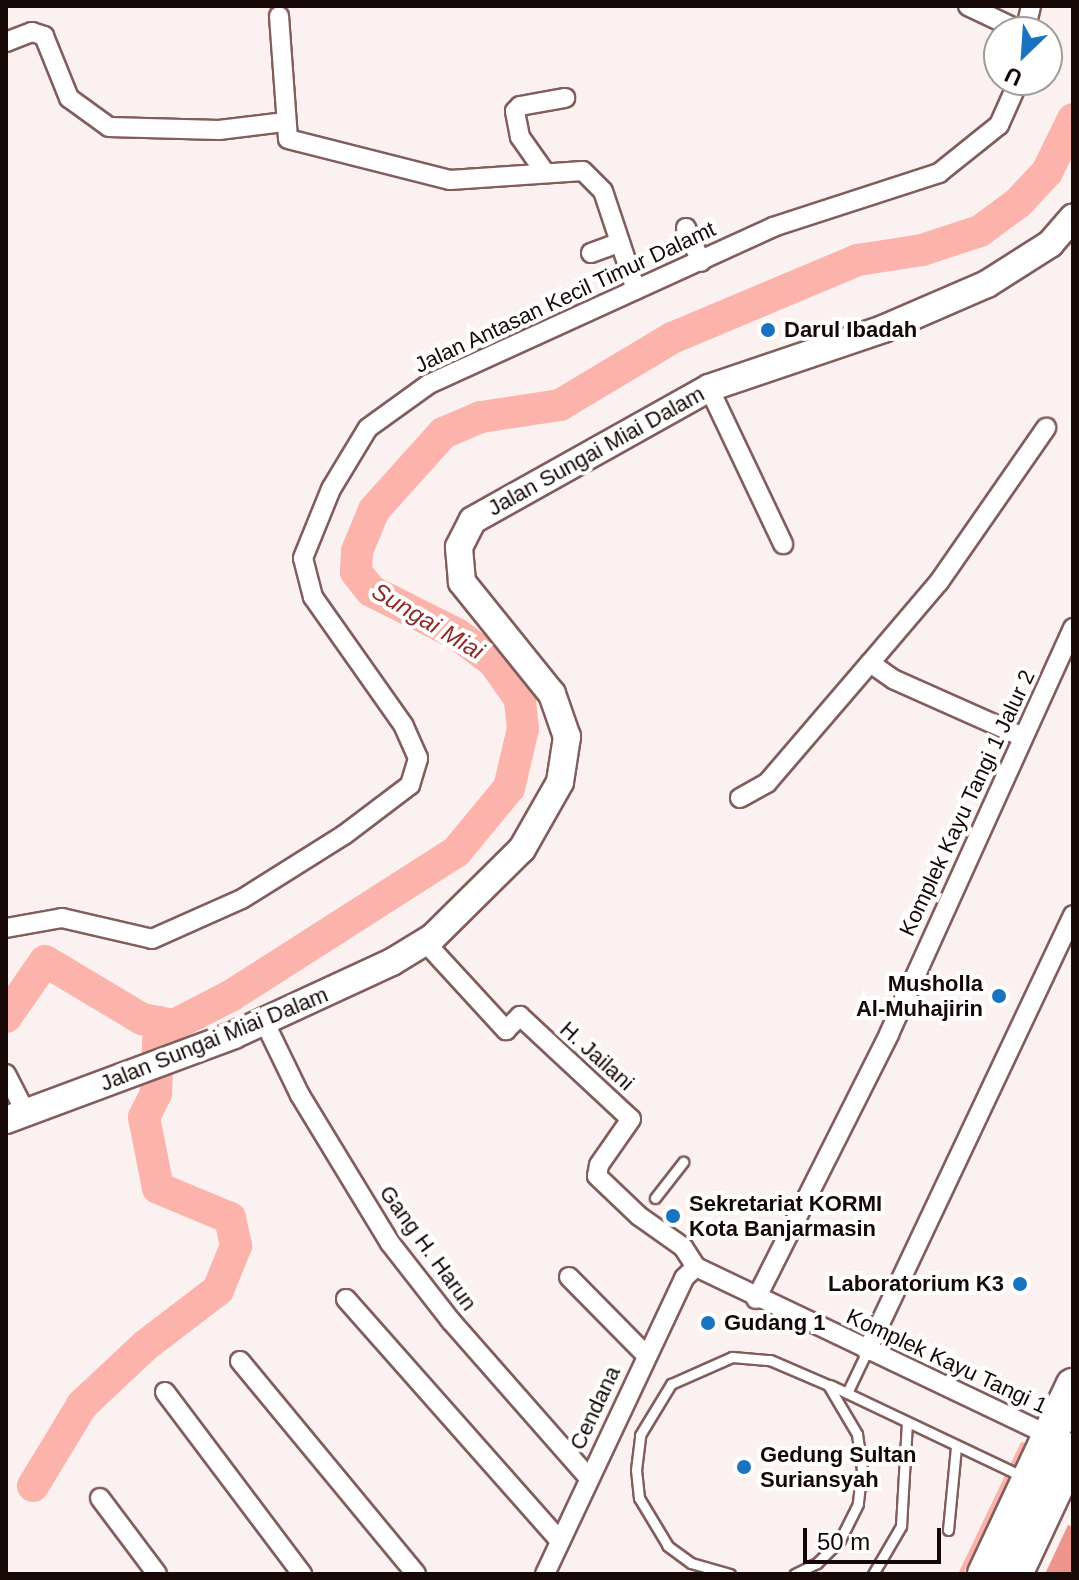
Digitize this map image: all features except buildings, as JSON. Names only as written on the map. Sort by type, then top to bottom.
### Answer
[{"type":"highway","points":[[1015,1574],[1061,1442],[1073,1386]]},
{"type":"highway","points":[[985,1574],[1017,1473],[1061,1442]]},
{"type":"street","points":[[968,6],[990,16]]},
{"type":"street","points":[[279,16],[284,122],[293,142],[450,180],[544,171],[583,171],[603,191],[636,290]]},
{"type":"street","points":[[6,42],[32,32],[44,36],[69,98],[109,127],[219,130],[284,122]]},
{"type":"street","name":"Jalan Antasan Kecil Timur Dalamt","points":[[6,928],[62,918],[152,939],[242,899],[344,835],[410,785],[418,758],[404,726],[313,597],[303,558],[331,489],[368,428],[429,384],[773,227],[939,173],[999,125],[1012,96]]},
{"type":"street","points":[[544,171],[520,137],[515,111],[520,106],[565,98]]},
{"type":"street","name":"Jalan Sungai Miai Dalam","points":[[16,1116],[264,1021],[425,942],[522,849],[560,782],[568,757],[567,737],[552,694],[462,582],[457,563],[464,533],[473,520],[517,491],[709,388],[945,304],[1022,264],[1073,218]]},
{"type":"street","points":[[686,228],[701,262]]},
{"type":"street","points":[[591,253],[618,243]]},
{"type":"street","points":[[709,388],[783,544]]},
{"type":"street","points":[[740,798],[767,783],[948,570],[1046,428]]},
{"type":"street","name":"Komplek Kayu Tangi 1 Jalur 2","points":[[756,1299],[889,1034],[1073,628]]},
{"type":"street","points":[[870,663],[893,679],[1023,737]]},
{"type":"street","points":[[867,1351],[1073,915]]},
{"type":"street","name":"H. Jailani","points":[[425,942],[506,1030],[520,1016],[631,1119],[597,1174],[683,1247],[696,1267]]},
{"type":"street","name":"Gang H. Harun","points":[[264,1021],[313,1118],[390,1243],[461,1334],[589,1478]]},
{"type":"street","points":[[8,1077],[16,1116]]},
{"type":"street","name":"Komplek Kayu Tangi 1","points":[[696,1267],[756,1299],[1061,1442]]},
{"type":"street","name":"Cendana","points":[[545,1574],[684,1278],[696,1267]]},
{"type":"street","points":[[569,1277],[647,1356]]},
{"type":"street","points":[[346,1299],[560,1541]]},
{"type":"street","points":[[240,1361],[416,1574]]},
{"type":"street","points":[[165,1392],[302,1574]]},
{"type":"street","points":[[100,1498],[157,1574]]},
{"type":"lane","points":[[655,1198],[683,1162]]},
{"type":"lane","points":[[847,1393],[867,1351]]},
{"type":"lane","points":[[730,1574],[691,1563],[668,1546],[639,1498],[640,1435],[656,1402],[671,1384],[732,1357],[770,1360],[1017,1473]]},
{"type":"lane","points":[[794,1574],[817,1563],[840,1540],[858,1504],[862,1469],[857,1434],[828,1385]]},
{"type":"lane","points":[[873,1574],[895,1541],[904,1515],[907,1423]]},
{"type":"lane","points":[[948,1530],[956,1447]]},
{"type":"lane","points":[[686,1574],[691,1563]]},
{"type":"shaded area","points":[[1068,1525],[1073,1527],[1073,1574],[1045,1574]]},
{"type":"waterway","name":"Sungai Miai","points":[[6,1017],[45,961],[142,1019],[174,1025],[232,995],[456,852],[509,788],[523,729],[520,699],[494,662],[457,634],[371,591],[356,572],[357,551],[374,510],[443,433],[481,417],[560,405],[672,338],[858,260],[922,250],[980,231],[1019,202],[1047,172],[1073,119]]},
{"type":"waterway","points":[[33,1486],[82,1405],[146,1345],[218,1290],[236,1246],[230,1218],[158,1188],[144,1117],[156,1093],[159,1022]]},
{"type":"waterway","points":[[960,1574],[1022,1444]]},
{"type":"place","name":"Darul Ibadah","points":[[768,330]]},
{"type":"place","name":"Musholla Al-Muhajirin","points":[[999,996]]},
{"type":"place","name":"Sekretariat KORMI Kota Banjarmasin","points":[[673,1216]]},
{"type":"place","name":"Laboratorium K3","points":[[1020,1284]]},
{"type":"place","name":"Gudang 1","points":[[708,1323]]},
{"type":"place","name":"Gedung Sultan Suriansyah","points":[[744,1467]]}]
